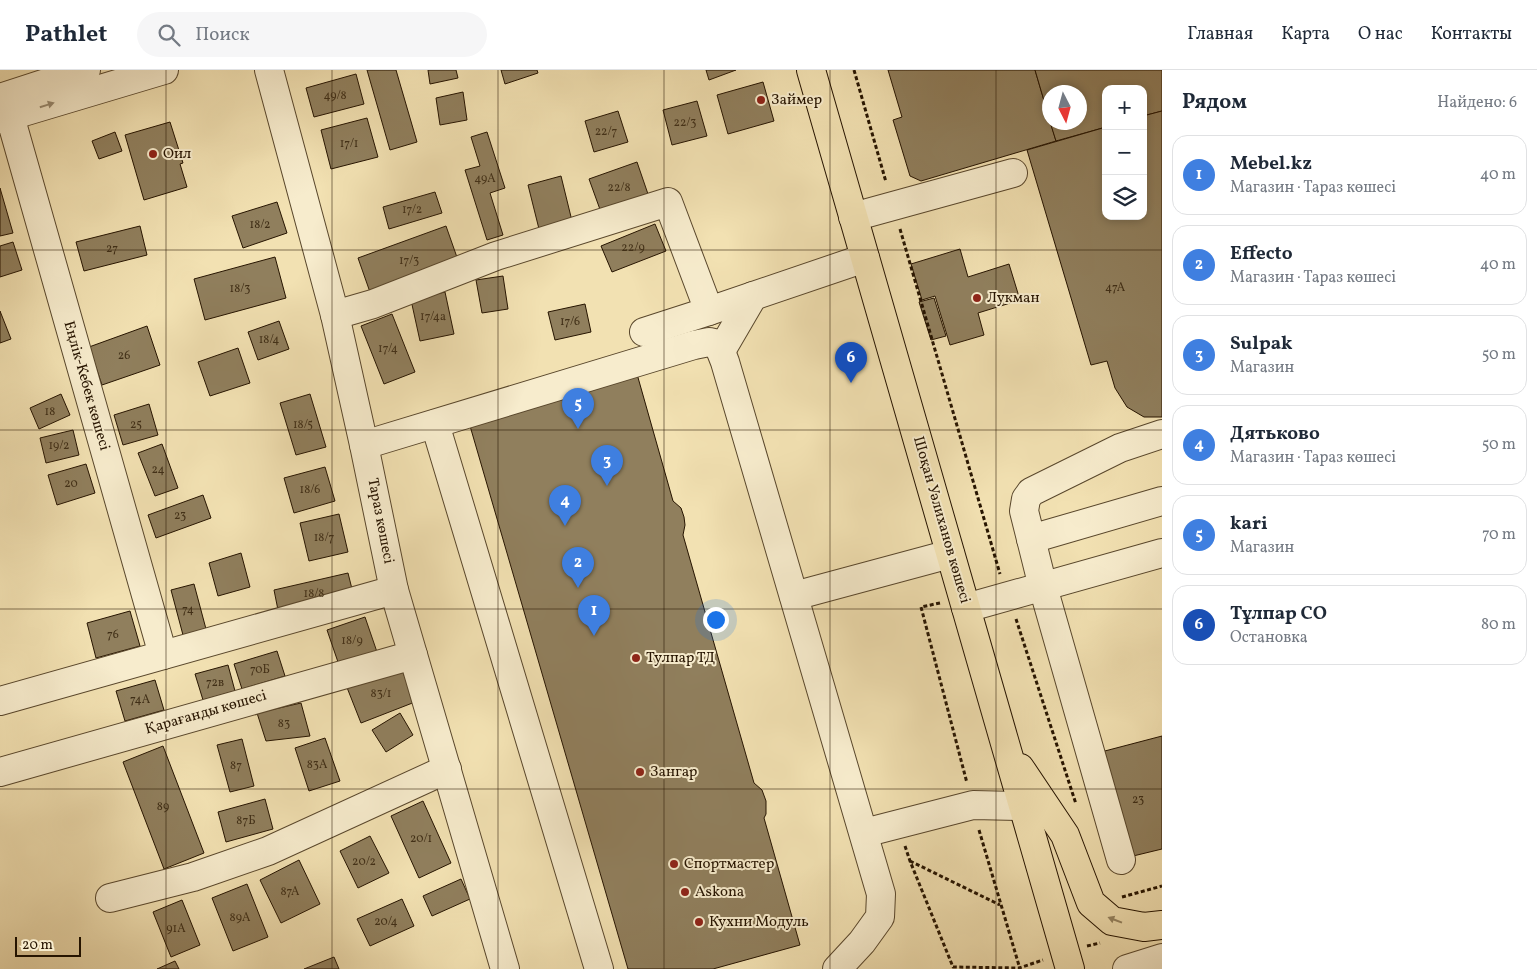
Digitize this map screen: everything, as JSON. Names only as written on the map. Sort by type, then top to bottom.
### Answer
[{"type":"main road","name":"Шоқан Уәлиханов көшесі","points":[[811,70],[1068,961]]},
{"type":"main road","points":[[1006,746],[1065,835],[1091,903],[1107,932],[1162,925]]},
{"type":"street","points":[[3,111],[86,70]]},
{"type":"street","points":[[3,111],[164,70]]},
{"type":"street","name":"Тараз көшесі","points":[[269,70],[335,315],[394,590],[505,969]]},
{"type":"street","name":"Еңлік-Кебек көшесі","points":[[3,111],[163,655]]},
{"type":"street","points":[[853,217],[1013,173]]},
{"type":"street","points":[[335,315],[373,304],[496,256],[668,202],[709,312]]},
{"type":"street","points":[[644,332],[709,312],[865,258]]},
{"type":"street","points":[[720,351],[753,296]]},
{"type":"street","points":[[364,444],[694,345],[709,342],[718,344],[725,362],[881,894],[880,918],[862,942],[837,969]]},
{"type":"street","points":[[435,424],[599,969]]},
{"type":"street","points":[[1121,860],[1043,587],[1024,511],[1026,499],[1031,492],[1120,448],[1162,434]]},
{"type":"street","points":[[1031,539],[1162,501]]},
{"type":"street","points":[[966,608],[1162,553]]},
{"type":"street","points":[[794,596],[950,554]]},
{"type":"street","points":[[0,701],[394,590]]},
{"type":"street","name":"Қарағанды көшесі","points":[[0,772],[413,655]]},
{"type":"street","points":[[110,898],[193,877],[268,851],[446,769]]},
{"type":"street","points":[[864,833],[973,805],[1023,806]]},
{"type":"street","points":[[1127,969],[1162,958]]},
{"type":"path","points":[[854,70],[1003,584],[1009,596],[1079,813]]},
{"type":"path","points":[[899,824],[910,861],[952,967],[1019,968],[1068,961],[1107,932],[1109,901],[1162,886]]},
{"type":"path","points":[[910,861],[1001,905]]},
{"type":"building","points":[[367,70],[396,70],[417,142],[390,150]]},
{"type":"building","points":[[428,70],[456,70],[458,78],[430,84]]},
{"type":"building","points":[[501,70],[537,70],[538,73],[505,84]]},
{"type":"building","points":[[706,70],[736,70],[709,80]]},
{"type":"building","points":[[888,70],[1035,70],[1042,94],[1042,130],[1053,130],[1056,141],[921,181],[910,176],[893,120],[902,117]]},
{"type":"building","points":[[1035,70],[1162,70],[1162,111],[1147,115],[1147,85],[1102,85],[1102,128],[1056,141],[1053,130],[1087,130],[1087,85],[1042,85],[1042,94]]},
{"type":"building","points":[[356,74],[364,104],[314,117],[306,88]]},
{"type":"building","points":[[763,82],[774,121],[728,134],[717,95]]},
{"type":"building","points":[[463,92],[467,120],[440,125],[436,98]]},
{"type":"building","points":[[697,101],[707,136],[672,145],[663,110]]},
{"type":"building","points":[[618,111],[628,142],[594,152],[585,121]]},
{"type":"building","points":[[1162,111],[1162,417],[1144,417],[1127,407],[1115,388],[1107,361],[1091,365],[1027,150],[1102,128],[1102,220],[1147,220],[1147,115]]},
{"type":"building","points":[[367,118],[378,157],[331,169],[321,130]]},
{"type":"building","points":[[170,122],[183,163],[180,164],[187,187],[144,200],[125,135]]},
{"type":"building","points":[[115,132],[122,151],[99,159],[92,141]]},
{"type":"building","points":[[487,132],[505,188],[490,193],[503,235],[487,240],[465,170],[480,166],[471,137]]},
{"type":"building","points":[[637,162],[649,197],[602,215],[589,179]]},
{"type":"building","points":[[561,176],[572,221],[539,229],[528,185]]},
{"type":"building","points":[[0,188],[13,233],[0,236]]},
{"type":"building","points":[[435,192],[442,213],[389,229],[383,207]]},
{"type":"building","points":[[277,202],[287,233],[243,248],[232,216]]},
{"type":"building","points":[[655,224],[666,251],[612,272],[601,246]]},
{"type":"building","points":[[140,226],[147,255],[84,271],[76,242]]},
{"type":"building","points":[[446,226],[459,263],[371,295],[358,258]]},
{"type":"building","points":[[13,242],[22,270],[0,277],[0,246]]},
{"type":"building","name":"Лукман","points":[[960,249],[968,277],[1009,264],[1020,300],[978,313],[984,335],[950,345],[935,296],[922,300],[911,264]]},
{"type":"building","points":[[275,257],[286,298],[205,320],[194,279]]},
{"type":"building","points":[[503,276],[508,309],[482,313],[476,280]]},
{"type":"building","points":[[445,292],[454,334],[420,341],[411,300]]},
{"type":"building","points":[[934,298],[946,336],[931,340],[919,302]]},
{"type":"building","points":[[585,304],[591,332],[555,340],[548,312]]},
{"type":"building","points":[[0,311],[11,339],[0,343]]},
{"type":"building","points":[[392,314],[415,372],[384,384],[361,326]]},
{"type":"building","points":[[279,321],[289,349],[258,360],[248,332]]},
{"type":"building","points":[[147,326],[160,365],[102,385],[89,347]]},
{"type":"building","points":[[238,348],[250,383],[210,396],[198,362]]},
{"type":"building","points":[[637,374],[673,501],[681,508],[684,517],[683,535],[754,783],[762,790],[766,801],[766,814],[764,818],[800,945],[713,969],[628,969],[468,419]]},
{"type":"building","points":[[61,394],[70,415],[39,429],[30,408]]},
{"type":"building","points":[[310,394],[326,447],[296,455],[280,403]]},
{"type":"building","points":[[149,404],[158,435],[123,445],[114,415]]},
{"type":"building","points":[[73,430],[79,455],[46,463],[40,438]]},
{"type":"building","points":[[162,444],[178,488],[155,496],[138,453]]},
{"type":"building","points":[[86,464],[95,493],[57,505],[48,475]]},
{"type":"building","points":[[325,467],[335,501],[294,513],[284,478]]},
{"type":"building","points":[[203,495],[211,518],[156,538],[148,515]]},
{"type":"building","points":[[339,514],[348,552],[309,561],[300,523]]},
{"type":"building","points":[[241,553],[250,587],[218,596],[209,563]]},
{"type":"building","points":[[348,573],[354,597],[279,615],[274,590]]},
{"type":"building","points":[[194,584],[206,629],[183,635],[171,590]]},
{"type":"building","points":[[130,611],[140,646],[96,658],[87,623]]},
{"type":"building","points":[[365,617],[377,652],[339,665],[327,630]]},
{"type":"building","points":[[277,651],[285,676],[242,689],[234,664]]},
{"type":"building","points":[[228,665],[235,691],[203,700],[195,674]]},
{"type":"building","points":[[400,665],[415,702],[361,723],[346,685]]},
{"type":"building","points":[[155,680],[164,710],[125,721],[116,691]]},
{"type":"building","points":[[301,703],[310,736],[266,741],[257,713]]},
{"type":"building","points":[[400,713],[413,735],[386,752],[372,730]]},
{"type":"building","points":[[1162,736],[1162,849],[1129,857],[1101,752]]},
{"type":"building","points":[[325,738],[340,781],[309,791],[295,748]]},
{"type":"building","points":[[242,739],[254,786],[230,792],[217,745]]},
{"type":"building","points":[[163,746],[204,853],[164,869],[123,762]]},
{"type":"building","points":[[265,799],[273,829],[226,842],[218,812]]},
{"type":"building","points":[[423,801],[451,863],[419,878],[391,816]]},
{"type":"building","points":[[370,836],[389,873],[358,888],[340,851]]},
{"type":"building","points":[[299,860],[320,904],[281,923],[260,880]]},
{"type":"building","points":[[461,879],[470,899],[432,916],[423,896]]},
{"type":"building","points":[[247,884],[268,937],[233,951],[212,898]]},
{"type":"building","points":[[402,899],[414,926],[370,946],[357,919]]},
{"type":"building","points":[[182,900],[200,945],[171,957],[153,912]]},
{"type":"building","points":[[334,957],[339,969],[304,969]]},
{"type":"building","points":[[175,961],[179,969],[157,969]]},
{"type":"place","name":"Займер","points":[[761,100]]},
{"type":"place","name":"Оил","points":[[153,154]]},
{"type":"place","name":"Лукман","points":[[977,298]]},
{"type":"place","name":"Тұлпар СО","points":[[851,383]]},
{"type":"place","name":"kari","points":[[578,429]]},
{"type":"place","name":"Sulpak","points":[[607,486]]},
{"type":"place","name":"Дятьково","points":[[565,526]]},
{"type":"place","name":"Effecto","points":[[578,588]]},
{"type":"place","name":"Mebel.kz","points":[[594,636]]},
{"type":"place","name":"Тулпар ТД","points":[[636,658]]},
{"type":"place","name":"Зангар","points":[[640,772]]},
{"type":"place","name":"Спортмастер","points":[[674,864]]},
{"type":"place","name":"Askona","points":[[685,892]]},
{"type":"place","name":"Кухни Модуль","points":[[699,922]]}]
